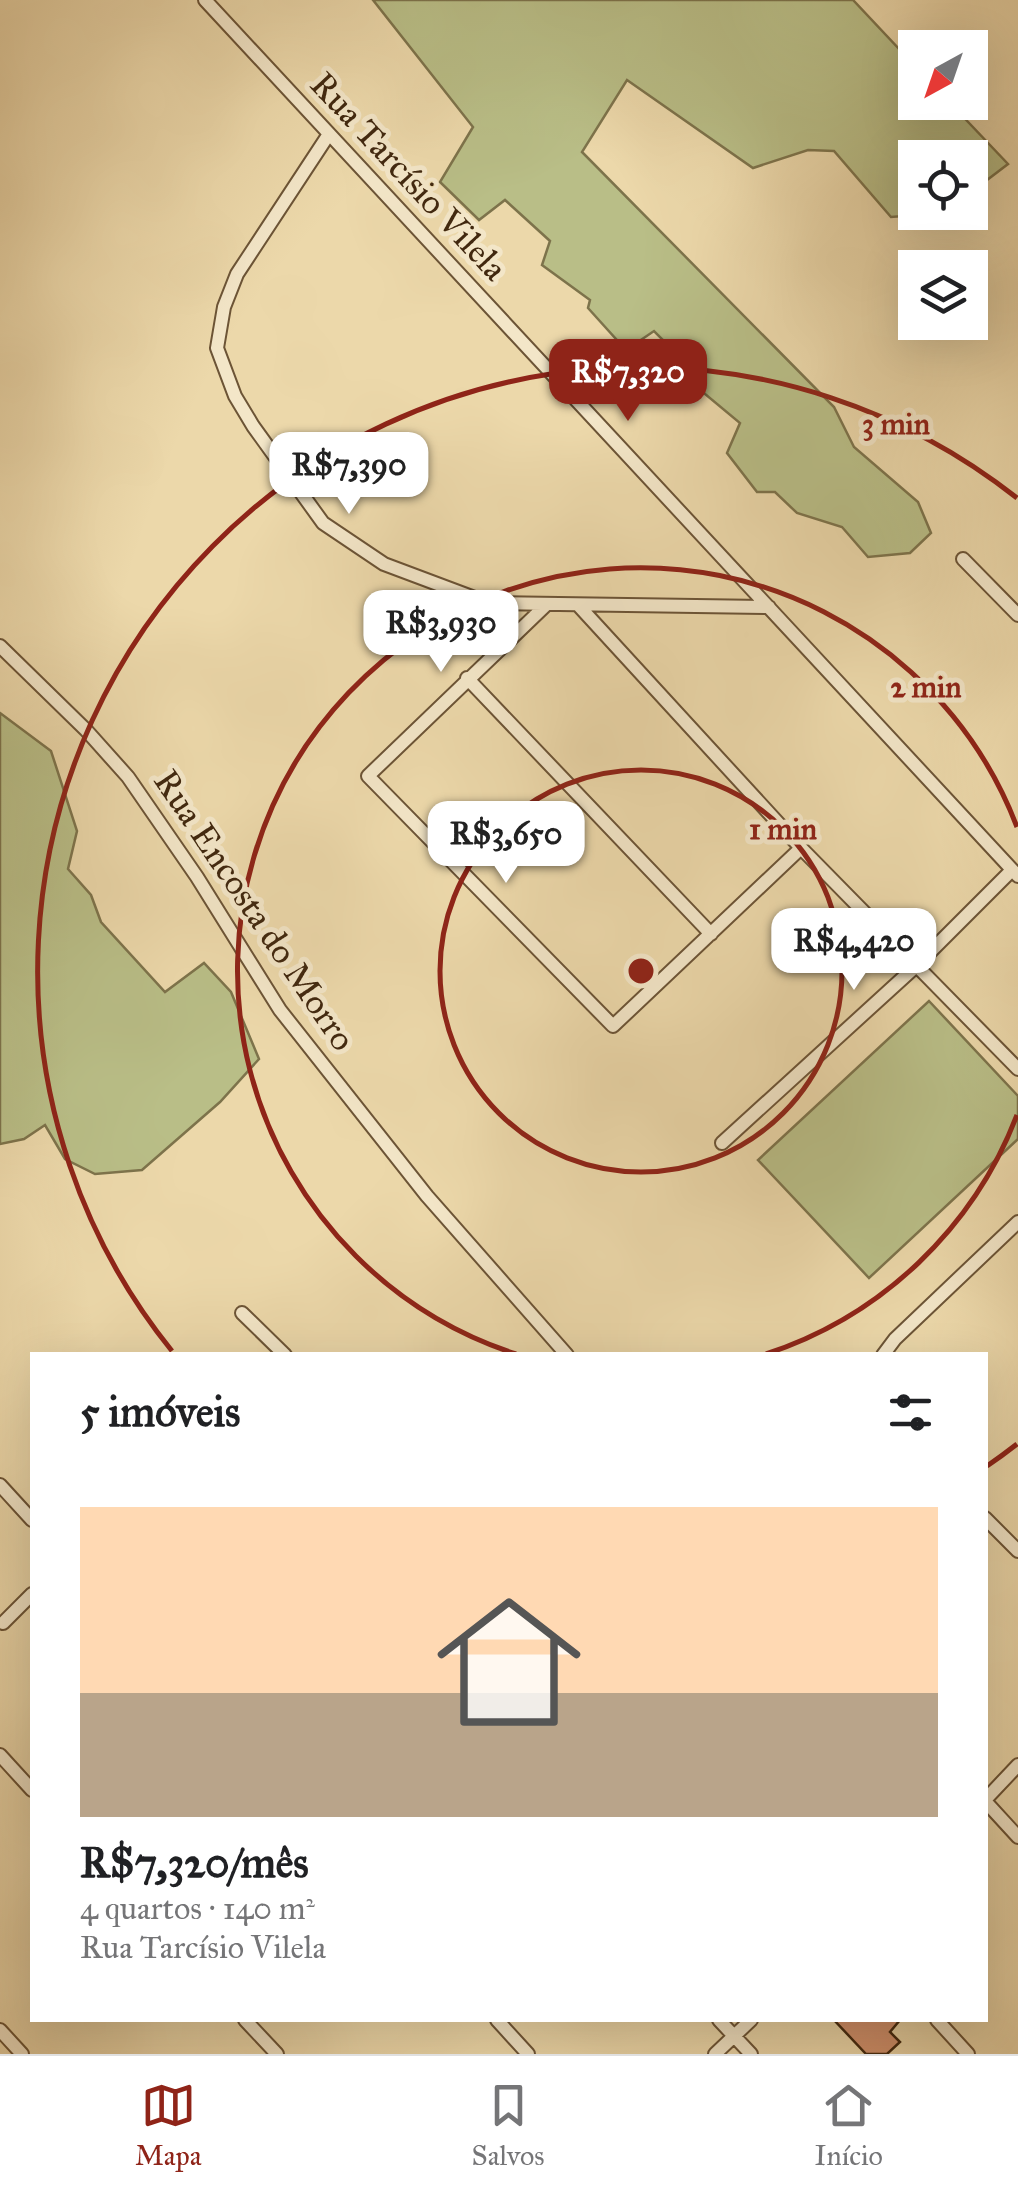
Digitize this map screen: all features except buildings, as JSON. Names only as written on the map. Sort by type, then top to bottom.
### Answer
[{"type":"street","name":"Rua Tarcísio Vilela","points":[[205,0],[1015,873]]},
{"type":"street","points":[[328,134],[246,258],[224,307],[217,348],[235,396],[323,523],[384,564],[488,603],[769,607]]},
{"type":"street","points":[[963,558],[1018,615]]},
{"type":"street","points":[[545,606],[368,776],[613,1026],[802,848]]},
{"type":"street","points":[[580,606],[802,848],[1018,1069]]},
{"type":"street","name":"Rua Encosta do Morro","points":[[0,646],[86,730],[128,778],[280,1010],[427,1196],[564,1352]]},
{"type":"street","points":[[468,678],[711,934]]},
{"type":"street","points":[[722,1143],[1015,873]]},
{"type":"street","points":[[884,1352],[1018,1222]]},
{"type":"street","points":[[242,1313],[283,1352]]},
{"type":"street","points":[[0,1485],[30,1518]]},
{"type":"street","points":[[988,1521],[1018,1551]]},
{"type":"street","points":[[2,1623],[30,1596]]},
{"type":"street","points":[[0,1755],[30,1788]]},
{"type":"street","points":[[988,1797],[1018,1766]]},
{"type":"street","points":[[988,1803],[1018,1836]]},
{"type":"street","points":[[247,2022],[276,2054]]},
{"type":"street","points":[[499,2022],[528,2054]]},
{"type":"street","points":[[721,2022],[751,2054]]},
{"type":"street","points":[[714,2054],[749,2022]]},
{"type":"street","points":[[939,2022],[968,2054]]},
{"type":"street","points":[[0,2030],[22,2054]]},
{"type":"green space","points":[[373,0],[853,0],[898,48],[898,120],[966,120],[985,140],[898,140],[898,216],[891,217],[834,151],[808,150],[753,168],[627,80],[582,152],[834,407],[854,447],[918,502],[931,533],[910,553],[868,557],[842,527],[797,513],[775,492],[757,492],[727,453],[740,423],[699,389],[688,365],[654,331],[626,350],[588,308],[590,300],[542,265],[550,241],[505,200],[479,220],[440,182],[473,127]]},
{"type":"green space","points":[[988,143],[1008,164],[988,179]]},
{"type":"green space","points":[[0,713],[51,751],[77,831],[68,869],[91,895],[101,922],[165,992],[204,963],[231,992],[259,1059],[220,1102],[142,1170],[95,1174],[65,1159],[45,1125],[24,1139],[0,1144]]},
{"type":"green space","points":[[929,1001],[1018,1096],[1018,1139],[869,1278],[758,1160]]}]
